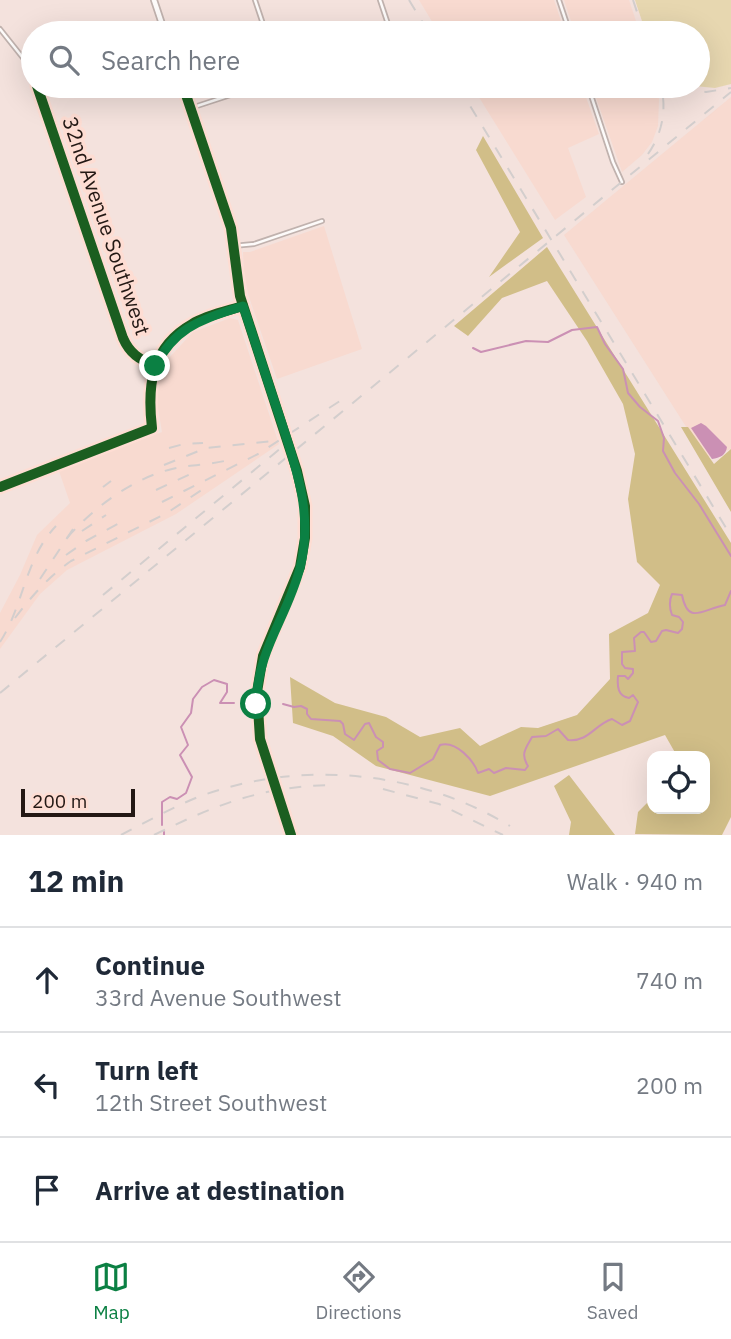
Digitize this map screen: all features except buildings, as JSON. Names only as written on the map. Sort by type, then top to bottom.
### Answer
[{"type":"street","points":[[154,0],[161,21]]},
{"type":"street","points":[[255,0],[263,21]]},
{"type":"street","points":[[380,0],[387,21]]},
{"type":"street","points":[[559,0],[566,21]]},
{"type":"street","points":[[0,29],[21,55]]},
{"type":"street","name":"32nd Avenue Southwest","points":[[41,98],[123,338],[132,354],[155,366]]},
{"type":"street","points":[[187,98],[226,214],[243,306],[297,471],[305,506],[303,551],[296,581],[264,656],[257,692],[257,727],[291,835]]},
{"type":"street","points":[[191,108],[221,98]]},
{"type":"street","points":[[592,98],[622,181]]},
{"type":"street","points":[[233,246],[254,244],[322,221]]},
{"type":"street","points":[[0,487],[152,428],[149,390],[155,366],[167,346],[193,323],[243,306]]},
{"type":"shaded area","points":[[419,0],[554,0],[561,21],[432,21]]},
{"type":"shaded area","points":[[564,0],[629,0],[636,21],[571,21]]},
{"type":"shaded area","points":[[635,0],[731,0],[731,84],[710,88],[710,21],[642,21]]},
{"type":"shaded area","points":[[731,97],[731,449],[706,458],[564,235]]},
{"type":"shaded area","points":[[479,98],[586,98],[599,134],[568,148],[586,197],[555,220]]},
{"type":"shaded area","points":[[596,98],[659,98],[658,126],[652,142],[642,155],[622,172]]},
{"type":"shaded area","points":[[483,136],[543,238],[489,277],[520,232],[476,150]]},
{"type":"shaded area","points":[[324,226],[362,349],[277,379],[248,294],[243,252],[250,252]]},
{"type":"shaded area","points":[[547,247],[731,543],[731,817],[722,835],[635,834],[638,812],[647,803],[647,814],[710,814],[710,751],[674,751],[665,735],[490,796],[376,766],[333,736],[293,723],[290,677],[335,703],[386,717],[420,737],[460,728],[480,746],[521,727],[538,728],[577,715],[610,679],[609,634],[648,613],[660,585],[637,562],[628,499],[635,454],[623,404],[587,341],[547,281],[502,298],[468,336],[454,326]]},
{"type":"shaded area","points":[[230,318],[238,320],[279,444],[176,514],[67,570],[40,594],[0,649],[0,613],[37,535],[70,503],[59,471],[162,432],[156,396],[158,380],[167,360],[193,332]]},
{"type":"shaded area","points":[[701,423],[727,447],[722,456],[712,459],[691,428]]},
{"type":"shaded area","points":[[681,427],[688,427],[714,464],[731,449],[731,512]]},
{"type":"shaded area","points":[[569,775],[615,835],[569,835],[571,822],[554,786]]},
{"type":"waterway","points":[[473,348],[481,352],[526,341],[548,342],[572,330],[597,327],[605,344],[623,369],[628,393],[658,421],[664,438],[663,451],[731,556]]},
{"type":"waterway","points":[[283,704],[307,709],[311,719],[340,721],[345,734],[354,740],[365,724],[369,723],[376,737],[383,742],[383,747],[377,751],[378,760],[390,769],[410,773],[433,759],[440,745],[446,744],[458,748],[473,763],[478,773],[489,769],[494,773],[506,768],[525,770],[528,766],[524,758],[525,751],[532,737],[546,736],[558,729],[568,740],[575,740],[612,719],[622,725],[630,721],[638,702],[633,695],[625,697],[619,690],[618,676],[628,679],[633,673],[633,669],[625,668],[622,664],[622,652],[635,651],[634,638],[641,632],[644,632],[651,642],[656,641],[662,631],[678,633],[682,629],[683,622],[671,612],[672,594],[682,595],[688,610],[698,613],[725,605],[731,591]]},
{"type":"waterway","points":[[162,825],[162,802],[170,797],[177,799],[186,793],[192,777],[180,755],[188,745],[181,727],[191,713],[193,699],[202,687],[214,680],[227,684],[227,692],[220,703],[234,703]]},
{"type":"railway","points":[[409,0],[422,21]]},
{"type":"railway","points":[[633,0],[640,21]]},
{"type":"railway","points":[[710,91],[731,88]]},
{"type":"railway","points":[[0,693],[731,92]]},
{"type":"railway","points":[[465,98],[731,536]]},
{"type":"railway","points":[[648,154],[662,122],[662,98]]},
{"type":"railway","points":[[162,502],[258,454],[343,399]]},
{"type":"railway","points":[[164,465],[206,448],[272,441]]},
{"type":"railway","points":[[169,448],[203,443]]},
{"type":"railway","points":[[103,595],[281,448]]},
{"type":"railway","points":[[67,538],[101,505],[143,479],[172,469],[232,459]]},
{"type":"railway","points":[[156,490],[197,471]]},
{"type":"railway","points":[[103,487],[111,481]]},
{"type":"railway","points":[[15,618],[41,587],[71,561],[167,513],[203,489]]},
{"type":"railway","points":[[82,531],[106,515]]},
{"type":"railway","points":[[66,555],[123,521]]},
{"type":"railway","points":[[0,642],[15,613],[38,552],[56,526]]},
{"type":"railway","points":[[40,579],[73,529]]},
{"type":"railway","points":[[121,835],[188,801],[237,785],[317,775],[357,776],[436,792],[474,807],[510,826]]},
{"type":"railway","points":[[154,835],[199,814],[262,793],[334,785]]},
{"type":"railway","points":[[383,789],[439,804],[503,835]]},
{"type":"cycle path","points":[[41,98],[123,338],[136,355],[155,366]]},
{"type":"cycle path","points":[[187,98],[231,228],[240,296],[297,471],[305,506],[305,538],[300,567],[263,656],[257,692],[260,739],[291,835]]},
{"type":"cycle path","points":[[0,487],[152,428],[152,383],[160,356],[168,344],[178,333],[198,321],[243,306]]},
{"type":"route","points":[[155,366],[167,346],[193,323],[243,306],[297,471],[305,506],[306,525],[300,567],[264,656],[256,704]]}]
